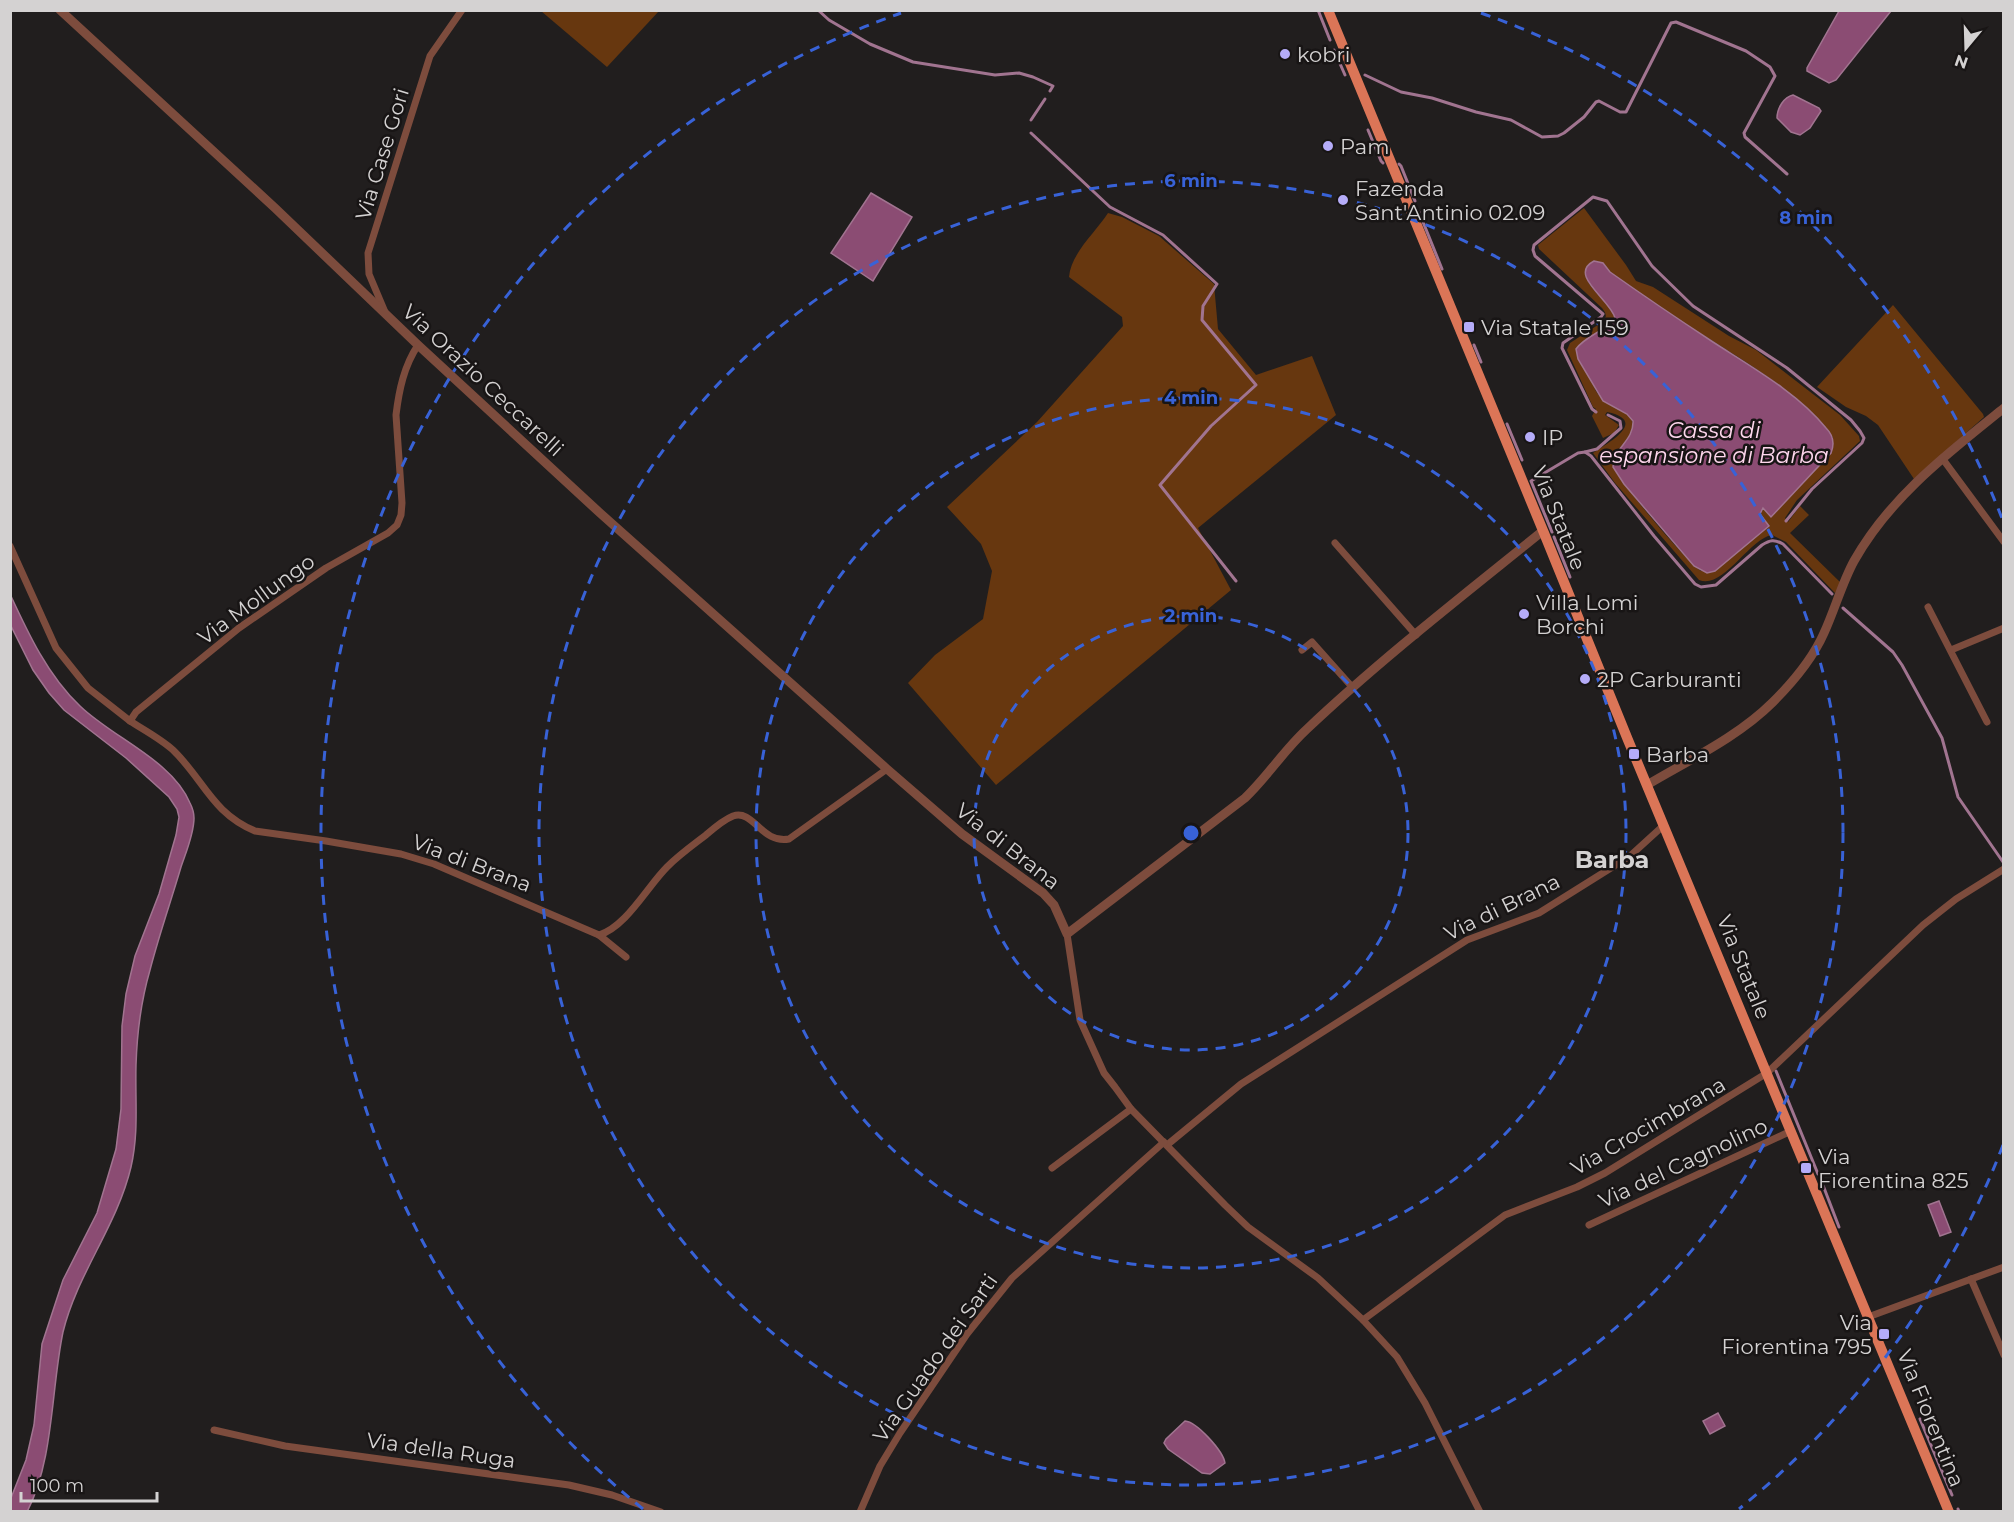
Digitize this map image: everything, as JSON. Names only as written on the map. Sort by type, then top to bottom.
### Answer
[{"type":"main road","name":"Via Statale","points":[[1328,10],[1767,1074]]},
{"type":"main road","name":"Via Fiorentina","points":[[1767,1074],[1949,1512]]},
{"type":"street","name":"Via Orazio Ceccarelli","points":[[60,10],[600,513],[887,769]]},
{"type":"street","name":"Via Case Gori","points":[[387,314],[369,274],[368,253],[430,56],[462,10]]},
{"type":"street","name":"Via Mollungo","points":[[130,721],[136,712],[239,628],[326,568],[388,533],[397,525],[402,503],[397,406],[405,368],[418,345]]},
{"type":"street","points":[[1647,785],[1739,729],[1773,702],[1805,665],[1824,635],[1853,562],[1879,523],[1910,488],[1942,458],[2004,408]]},
{"type":"street","points":[[1942,458],[2004,542]]},
{"type":"street","points":[[1067,934],[1245,798],[1305,730],[1483,578],[1539,534],[1544,533]]},
{"type":"street","points":[[1335,543],[1416,635]]},
{"type":"street","points":[[10,546],[56,648],[88,688],[130,721]]},
{"type":"street","points":[[1928,607],[1987,722]]},
{"type":"street","points":[[1951,650],[2004,628]]},
{"type":"street","points":[[1302,650],[1312,642],[1353,688]]},
{"type":"street","name":"Via di Brana","points":[[130,721],[171,748],[225,814],[255,831],[401,854],[442,867],[599,935],[626,957]]},
{"type":"street","points":[[599,935],[615,928],[666,868],[728,819],[742,816],[750,819],[777,840],[789,839],[887,769]]},
{"type":"street","name":"Via di Brana","points":[[887,769],[962,834],[1043,893],[1054,905],[1067,934],[1080,1020],[1104,1073],[1131,1109],[1165,1143],[1241,1084],[1467,940],[1539,913],[1630,856],[1664,825]]},
{"type":"street","name":"Via Crocimbrana","points":[[1363,1320],[1505,1215],[1577,1187],[1605,1173],[1767,1074],[1923,925],[1956,899],[2004,869]]},
{"type":"street","points":[[1052,1168],[1131,1109]]},
{"type":"street","name":"Via del Cagnolino","points":[[1589,1225],[1791,1131]]},
{"type":"street","points":[[1165,1143],[1248,1227],[1318,1278],[1363,1320],[1397,1357],[1425,1403],[1480,1512]]},
{"type":"street","name":"Via Guado dei Sarti","points":[[860,1512],[880,1466],[900,1433],[967,1334],[1005,1287],[1165,1143]]},
{"type":"street","points":[[1868,1317],[2004,1267]]},
{"type":"street","points":[[1971,1279],[2004,1355]]},
{"type":"street","name":"Via della Ruga","points":[[214,1430],[285,1446],[569,1485],[612,1495],[661,1512]]},
{"type":"shaded area","points":[[541,11],[659,11],[607,67]]},
{"type":"shaded area","points":[[1584,208],[1636,281],[1653,287],[1729,336],[1756,350],[1840,415],[1859,436],[1860,441],[1797,500],[1785,518],[1788,522],[1800,506],[1809,515],[1790,533],[1841,583],[1835,593],[1786,542],[1772,535],[1754,545],[1717,578],[1708,581],[1699,580],[1615,483],[1593,453],[1621,432],[1625,427],[1625,421],[1607,412],[1605,415],[1619,425],[1614,433],[1603,438],[1592,416],[1596,409],[1593,407],[1567,350],[1570,343],[1604,321],[1605,313],[1539,249],[1538,245]],"holes":[[[1603,263],[1610,272],[1787,391],[1806,406],[1833,438],[1771,516],[1764,508],[1760,514],[1769,525],[1701,571],[1652,519],[1617,472],[1614,464],[1617,453],[1631,435],[1633,424],[1626,413],[1606,401],[1595,390],[1593,377],[1599,332],[1611,324],[1615,318],[1608,304],[1591,286],[1586,272],[1588,265]]]},
{"type":"shaded area","points":[[1108,213],[1122,217],[1159,236],[1214,284],[1218,329],[1256,375],[1312,356],[1336,415],[1198,528],[1231,590],[996,785],[908,683],[935,655],[983,619],[992,571],[981,544],[947,507],[1037,422],[1123,326],[1122,317],[1069,277],[1079,251]]},
{"type":"shaded area","points":[[1893,305],[1984,417],[1914,479],[1878,425],[1817,387]]},
{"type":"water","points":[[1839,11],[1891,11],[1836,80],[1829,83],[1807,71],[1807,68]]},
{"type":"water","points":[[1793,95],[1821,111],[1810,128],[1800,135],[1791,132],[1777,118],[1782,104]]},
{"type":"water","points":[[871,193],[912,217],[873,281],[831,253]]},
{"type":"water","name":"Cassa di espansione di Barba","points":[[1594,261],[1603,263],[1610,272],[1788,392],[1815,415],[1832,436],[1831,453],[1771,517],[1763,508],[1760,514],[1769,526],[1715,571],[1707,573],[1694,566],[1624,484],[1613,467],[1616,455],[1630,434],[1633,421],[1627,414],[1603,401],[1578,359],[1576,349],[1615,318],[1585,273],[1587,267]]},
{"type":"water","points":[[10,594],[40,653],[58,681],[93,718],[141,750],[170,774],[190,803],[194,818],[191,837],[157,944],[142,1005],[138,1029],[135,1141],[131,1167],[116,1210],[69,1311],[59,1354],[47,1447],[36,1492],[27,1512],[11,1511],[11,1498],[26,1460],[34,1425],[42,1344],[63,1280],[97,1213],[116,1149],[121,1109],[122,1026],[126,994],[135,956],[159,894],[179,817],[169,797],[126,758],[64,710],[49,693],[33,670],[11,626]]},
{"type":"water","points":[[1939,1201],[1951,1232],[1940,1236],[1928,1205]]},
{"type":"water","points":[[1718,1413],[1725,1426],[1710,1434],[1703,1421]]},
{"type":"water","points":[[1185,1421],[1196,1426],[1215,1445],[1223,1458],[1225,1463],[1210,1474],[1202,1473],[1168,1449],[1164,1443]]},
{"type":"waterway","points":[[818,10],[829,20],[870,44],[913,62],[995,75],[1019,73],[1053,86],[1050,91]]},
{"type":"waterway","points":[[1318,10],[1330,40]]},
{"type":"waterway","points":[[1365,75],[1401,92],[1432,98],[1511,120],[1542,137],[1558,136],[1584,117],[1596,102],[1599,101],[1620,112],[1626,112],[1671,23],[1676,22],[1746,51],[1770,67],[1775,76],[1744,133],[1745,137],[1787,174]]},
{"type":"waterway","points":[[1334,50],[1345,75]]},
{"type":"waterway","points":[[1031,120],[1045,99]]},
{"type":"waterway","points":[[1368,130],[1383,163]]},
{"type":"waterway","points":[[1031,133],[1110,207],[1163,235],[1217,284],[1203,306],[1202,320],[1256,385],[1211,426],[1160,485],[1236,581]]},
{"type":"waterway","points":[[1399,164],[1415,201]]},
{"type":"waterway","points":[[1596,412],[1592,409],[1562,348],[1563,343],[1603,314],[1535,256],[1533,250],[1534,245],[1593,197],[1607,201],[1652,266],[1693,306],[1787,368],[1851,420],[1860,431],[1864,438],[1862,443],[1812,489],[1786,521]]},
{"type":"waterway","points":[[1419,212],[1442,269]]},
{"type":"waterway","points":[[1474,345],[1481,362]]},
{"type":"waterway","points":[[1585,452],[1597,449],[1621,428],[1620,421],[1608,415]]},
{"type":"waterway","points":[[1507,424],[1522,460]]},
{"type":"waterway","points":[[1552,532],[1531,481],[1578,453],[1585,452],[1591,456],[1695,584],[1701,587],[1716,585],[1762,545],[1775,541],[1783,544],[1832,594]]},
{"type":"waterway","points":[[1554,537],[1570,577]]},
{"type":"waterway","points":[[1843,608],[1893,652],[1902,665],[1942,738],[1958,797],[2003,862]]},
{"type":"waterway","points":[[1776,1071],[1818,1174]]},
{"type":"waterway","points":[[1821,1180],[1839,1227]]},
{"type":"waterway","points":[[1920,1419],[1952,1495]]},
{"type":"place","name":"kobri","points":[[1285,54]]},
{"type":"place","name":"Pam","points":[[1328,146]]},
{"type":"place","name":"Fazenda Sant'Antinio 02.09","points":[[1343,200]]},
{"type":"place","name":"Via Statale 159","points":[[1469,327]]},
{"type":"place","name":"IP","points":[[1530,437]]},
{"type":"place","name":"Villa Lomi Borchi","points":[[1524,614]]},
{"type":"place","name":"2P Carburanti","points":[[1585,679]]},
{"type":"place","name":"Barba","points":[[1634,754]]},
{"type":"place","name":"Via Fiorentina 825","points":[[1806,1168]]},
{"type":"place","name":"Via Fiorentina 795","points":[[1884,1334]]},
{"type":"district","name":"Barba","points":[[1612,859]]}]
